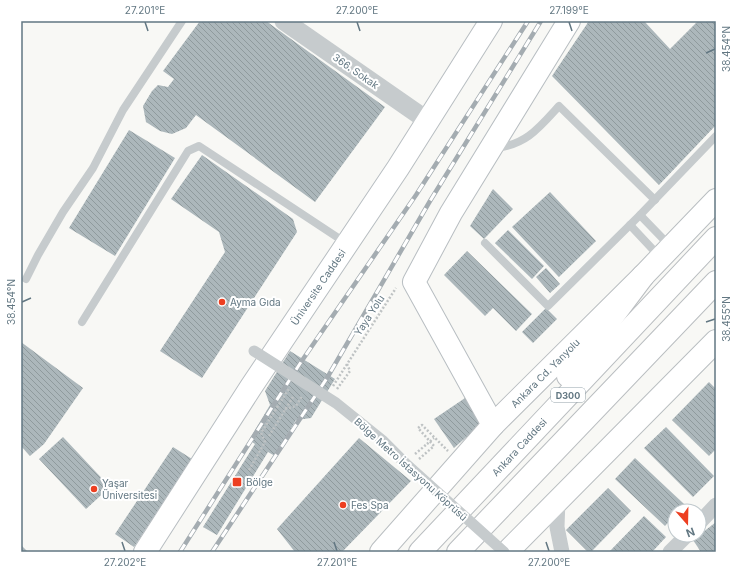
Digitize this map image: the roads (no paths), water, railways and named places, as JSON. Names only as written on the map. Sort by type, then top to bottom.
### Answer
[{"type":"main road","name":"Üniversite Caddesi","points":[[145,552],[251,387],[428,121],[491,21]]},
{"type":"main road","points":[[493,425],[414,282],[451,213],[569,21]]},
{"type":"main road","name":"Ankara Cd. Yanyolu","points":[[380,552],[493,425],[643,276],[716,200]]},
{"type":"main road","name":"Ankara Caddesi","points":[[420,552],[716,238]]},
{"type":"main road","points":[[468,501],[575,368],[643,276]]},
{"type":"main road","name":"D300","points":[[458,552],[716,282]]},
{"type":"main road","points":[[506,552],[716,341]]},
{"type":"street","name":"366. Sokak","points":[[284,21],[428,121]]},
{"type":"street","name":"Bölge Metro İstasyonu Köprüsü","points":[[254,351],[336,403],[382,440],[405,463],[506,552]]},
{"type":"street","points":[[558,499],[557,527],[562,552]]},
{"type":"street","points":[[707,515],[716,506]]},
{"type":"street","points":[[670,552],[679,543]]},
{"type":"lane","points":[[26,279],[63,212],[94,168],[123,110],[182,21]]},
{"type":"lane","points":[[491,148],[510,145],[531,136],[559,106],[655,200]]},
{"type":"lane","points":[[485,243],[548,306],[655,200],[716,136]]},
{"type":"lane","points":[[82,322],[188,151],[199,146],[347,244]]},
{"type":"lane","points":[[640,215],[666,252]]},
{"type":"lane","points":[[630,225],[666,252]]},
{"type":"lane","points":[[371,552],[420,496],[456,466]]},
{"type":"railway","points":[[180,552],[301,362],[416,195],[528,21]]},
{"type":"railway","points":[[212,552],[327,378],[430,201],[541,21]]},
{"type":"place","name":"Ayma Gıda","points":[[222,302]]},
{"type":"place","name":"Bölge","points":[[237,482]]},
{"type":"place","name":"Yaşar Üniversitesi","points":[[94,489]]},
{"type":"place","name":"Fes Spa","points":[[343,505]]}]
